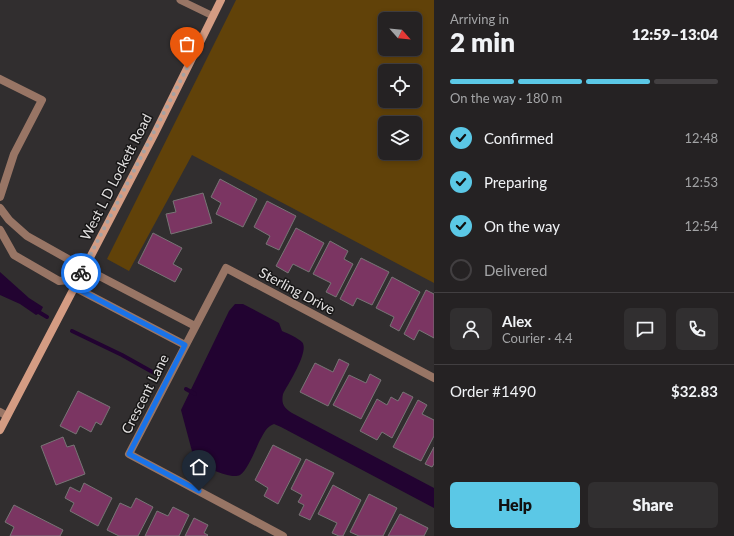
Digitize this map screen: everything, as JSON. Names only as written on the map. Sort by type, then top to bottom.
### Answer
[{"type":"main road","name":"West L D Lockett Road","points":[[0,430],[4,414],[74,287],[155,133],[221,0]]},
{"type":"street","points":[[0,79],[42,100],[14,154],[0,197]]},
{"type":"street","points":[[0,208],[9,220],[27,236],[68,259],[78,279],[59,281],[14,255],[0,230]]},
{"type":"street","points":[[84,268],[195,326]]},
{"type":"street","name":"Sterling Drive","points":[[185,345],[226,268],[434,378]]},
{"type":"street","name":"Crescent Lane","points":[[74,287],[185,345],[129,454],[283,536]]},
{"type":"lane","points":[[180,0],[213,16]]},
{"type":"shaded area","points":[[236,0],[434,0],[434,283],[192,155],[129,271],[107,259]]},
{"type":"shaded area","points":[[0,272],[29,298],[43,307],[40,313],[36,315],[20,304],[0,295]]},
{"type":"shaded area","points":[[235,304],[243,304],[279,323],[282,331],[295,337],[302,342],[304,346],[301,360],[283,394],[282,400],[287,409],[434,488],[434,508],[274,424],[266,430],[249,464],[240,475],[230,476],[196,462],[181,410],[229,311]]},
{"type":"building","points":[[220,179],[257,199],[243,227],[216,214],[221,203],[211,197]]},
{"type":"building","points":[[203,193],[212,223],[171,234],[166,214],[176,212],[173,201]]},
{"type":"building","points":[[267,201],[296,216],[279,250],[266,244],[270,236],[254,227]]},
{"type":"building","points":[[296,228],[324,243],[309,272],[293,264],[288,273],[276,266]]},
{"type":"building","points":[[153,233],[182,248],[173,264],[182,269],[175,282],[138,263]]},
{"type":"building","points":[[330,241],[348,251],[344,259],[353,264],[336,297],[326,292],[331,283],[313,274]]},
{"type":"building","points":[[361,258],[389,272],[372,305],[357,298],[353,306],[340,299]]},
{"type":"building","points":[[392,277],[420,292],[399,331],[390,326],[394,317],[376,308]]},
{"type":"building","points":[[426,290],[434,294],[434,338],[419,330],[414,340],[404,334]]},
{"type":"building","points":[[339,359],[349,364],[328,406],[300,392],[315,363],[333,372]]},
{"type":"building","points":[[370,374],[381,380],[361,419],[333,405],[349,375],[366,383]]},
{"type":"building","points":[[78,391],[110,407],[101,425],[96,422],[91,432],[80,426],[76,434],[60,426]]},
{"type":"building","points":[[403,392],[413,397],[392,438],[382,432],[377,440],[360,431],[377,399],[387,405],[391,397],[398,401]]},
{"type":"building","points":[[418,400],[427,405],[422,414],[434,420],[434,436],[421,461],[393,447]]},
{"type":"building","points":[[63,437],[67,447],[74,445],[85,474],[56,485],[41,446]]},
{"type":"building","points":[[273,445],[301,459],[278,504],[264,496],[268,488],[255,480]]},
{"type":"building","points":[[434,447],[434,464],[432,467],[425,464]]},
{"type":"building","points":[[306,459],[334,473],[310,520],[299,515],[304,505],[298,502],[302,495],[291,489]]},
{"type":"building","points":[[84,483],[112,498],[98,526],[70,511],[74,503],[65,498],[70,487],[80,492]]},
{"type":"building","points":[[333,485],[361,500],[343,536],[332,533],[337,523],[318,514]]},
{"type":"building","points":[[369,494],[397,508],[383,536],[359,536],[350,532]]},
{"type":"building","points":[[136,498],[153,507],[138,536],[119,536],[107,530],[120,503],[131,508]]},
{"type":"building","points":[[14,505],[63,530],[60,536],[10,536],[14,527],[5,522]]},
{"type":"building","points":[[173,507],[189,515],[179,536],[145,536],[157,511],[168,516]]},
{"type":"building","points":[[400,514],[428,528],[424,536],[388,536]]},
{"type":"building","points":[[194,518],[208,525],[204,533],[208,535],[207,536],[185,536]]},
{"type":"waterway","points":[[37,311],[47,317]]},
{"type":"waterway","points":[[72,331],[122,355],[156,374]]},
{"type":"waterway","points":[[186,389],[195,394]]},
{"type":"way so far","points":[[81,273],[155,133],[187,68]]},
{"type":"route","points":[[81,273],[74,287],[185,345],[129,454],[199,491]]}]
